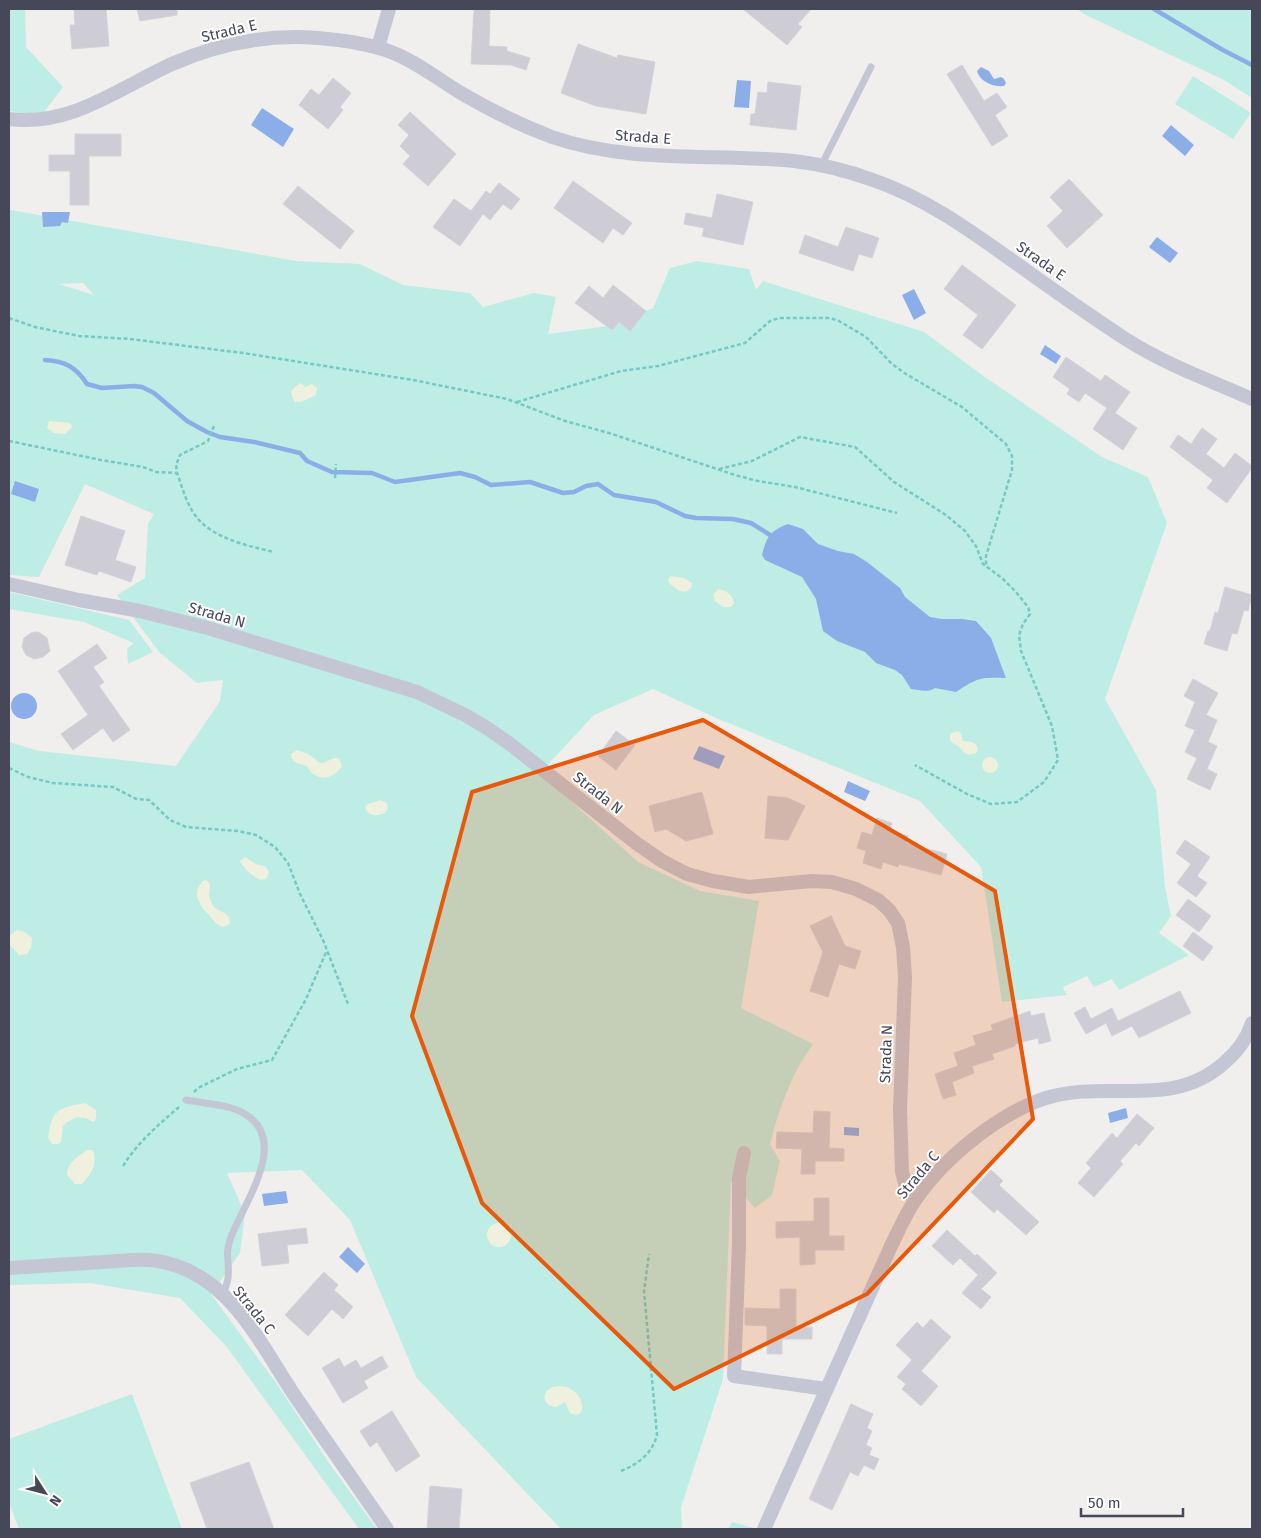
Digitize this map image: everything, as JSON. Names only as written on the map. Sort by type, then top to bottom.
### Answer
[{"type":"street","points":[[378,47],[389,9]]},
{"type":"street","name":"Strada E","points":[[9,119],[35,121],[62,116],[97,103],[176,62],[234,44],[280,37],[302,37],[324,38],[378,47],[409,61],[462,94],[506,117],[553,137],[583,146],[630,154],[781,160],[821,166],[872,179],[912,196],[961,224],[1058,293],[1149,353],[1252,399]]},
{"type":"street","name":"Strada N","points":[[9,584],[79,600],[140,611],[190,624],[417,692],[487,728],[636,843],[662,861],[687,874],[713,881],[749,887],[810,881],[832,882],[856,889],[878,900],[889,910],[898,923],[903,947],[905,977],[900,1110],[902,1172],[906,1187],[915,1200]]},
{"type":"street","name":"Strada C","points":[[764,1529],[875,1280],[915,1200],[937,1174],[990,1127],[1017,1110],[1037,1102],[1062,1094],[1077,1092],[1166,1090],[1188,1085],[1210,1075],[1230,1058],[1242,1043],[1252,1023]]},
{"type":"street","points":[[744,1153],[739,1178],[739,1244],[734,1376],[826,1389]]},
{"type":"street","name":"Strada C","points":[[9,1268],[140,1260],[160,1261],[188,1270],[207,1282],[250,1325],[291,1390],[387,1529]]},
{"type":"lane","points":[[821,166],[871,67]]},
{"type":"lane","points":[[186,1100],[230,1108],[245,1114],[260,1128],[265,1144],[264,1158],[258,1178],[231,1237],[227,1251],[228,1277],[223,1296]]},
{"type":"path","points":[[9,318],[36,327],[79,336],[130,339],[243,353],[413,380],[507,399],[565,421],[609,433],[758,481],[795,487],[897,513]]},
{"type":"path","points":[[515,402],[621,371],[658,366],[745,343],[770,321],[779,318],[830,318],[839,321],[866,337],[892,364],[906,374],[962,407],[1006,444],[1012,456],[1012,470],[986,556],[986,566]]},
{"type":"path","points":[[213,427],[208,441],[180,455],[176,465],[194,514],[203,525],[243,546],[274,552]]},
{"type":"path","points":[[718,469],[752,461],[800,438],[855,448],[894,482],[946,515],[965,532],[976,546],[986,566],[1002,578],[1028,607],[1030,614],[1023,624],[1019,635],[1021,652],[1052,726],[1058,760],[1044,782],[1017,802],[991,804],[967,794],[915,765]]},
{"type":"path","points":[[9,441],[143,467],[156,472],[177,472]]},
{"type":"path","points":[[335,478],[336,465]]},
{"type":"path","points":[[980,556],[986,556]]},
{"type":"path","points":[[9,768],[53,783],[113,787],[136,799],[149,800],[170,820],[186,827],[238,831],[256,835],[275,847],[288,863],[327,950],[348,1004]]},
{"type":"path","points":[[122,1166],[145,1137],[198,1088],[237,1069],[272,1060],[306,999],[327,950]]},
{"type":"path","points":[[621,1471],[638,1463],[647,1455],[657,1435],[644,1291],[649,1254]]},
{"type":"highlighted area","points":[[703,720],[995,891],[1033,1119],[867,1294],[674,1389],[482,1203],[412,1016],[472,792]]},
{"type":"shaded area","points":[[9,9],[25,9],[26,47],[63,87],[41,116],[9,111]]},
{"type":"shaded area","points":[[1076,9],[1252,9],[1252,98],[1224,80]]},
{"type":"shaded area","points":[[1193,76],[1251,113],[1233,139],[1175,104]]},
{"type":"shaded area","points":[[9,211],[296,261],[360,264],[403,285],[470,293],[483,307],[534,293],[556,297],[548,334],[608,326],[653,308],[670,268],[697,261],[749,269],[756,290],[763,281],[924,332],[982,375],[1102,457],[1148,477],[1167,523],[1105,699],[1156,790],[1165,887],[1171,916],[1159,933],[1189,955],[1119,990],[1112,979],[1094,987],[1087,976],[1063,987],[1066,995],[1002,1002],[981,867],[920,801],[716,718],[653,689],[594,715],[540,773],[638,862],[700,891],[759,901],[741,1008],[813,1044],[792,1080],[770,1144],[780,1161],[772,1195],[755,1208],[731,1182],[723,1379],[681,1507],[682,1529],[561,1529],[416,1377],[350,1220],[302,1170],[227,1173],[245,1214],[240,1253],[211,1294],[279,1387],[329,1463],[377,1529],[359,1529],[226,1346],[180,1298],[90,1283],[9,1285],[9,742],[39,751],[176,766],[220,701],[223,680],[197,683],[159,652],[117,595],[145,578],[148,524],[154,514],[85,484],[39,577],[9,575]],"holes":[[[83,283],[94,295],[59,284]]]},
{"type":"shaded area","points":[[9,592],[129,620],[153,652],[128,664],[127,649],[134,643],[84,622],[9,609]]},
{"type":"shaded area","points":[[132,1394],[182,1529],[19,1529],[9,1502],[9,1439]]},
{"type":"shaded area","points":[[732,1522],[758,1529],[728,1529]]},
{"type":"sand","points":[[301,383],[305,387],[312,384],[317,388],[316,395],[301,402],[295,402],[291,392]]},
{"type":"sand","points":[[49,421],[70,423],[72,427],[65,434],[54,433],[47,428]]},
{"type":"sand","points":[[671,576],[684,578],[692,583],[692,587],[686,592],[679,591],[669,583],[668,579]]},
{"type":"sand","points":[[718,589],[724,590],[731,595],[734,603],[731,607],[723,607],[715,601],[713,595]]},
{"type":"sand","points":[[958,731],[963,741],[972,742],[976,745],[978,749],[976,753],[967,754],[950,741],[950,734]]},
{"type":"sand","points":[[297,750],[308,754],[320,763],[339,758],[342,766],[329,777],[319,777],[314,775],[307,766],[296,763],[293,760],[291,754]]},
{"type":"sand","points":[[990,757],[996,759],[998,765],[996,771],[990,773],[984,771],[982,765],[984,759]]},
{"type":"sand","points":[[380,800],[387,803],[388,808],[385,813],[376,815],[369,813],[365,808],[366,805]]},
{"type":"sand","points":[[245,857],[256,864],[266,867],[269,872],[267,878],[261,880],[249,872],[240,861]]},
{"type":"sand","points":[[206,880],[210,884],[209,896],[213,906],[228,916],[230,923],[227,926],[224,927],[216,923],[205,911],[198,899],[197,890],[199,885]]},
{"type":"sand","points":[[17,930],[25,932],[32,938],[31,948],[27,954],[19,955],[9,944],[9,936]]},
{"type":"sand","points":[[85,1103],[96,1110],[96,1119],[93,1122],[86,1118],[77,1117],[67,1122],[63,1126],[61,1142],[52,1144],[48,1138],[54,1116],[62,1109]]},
{"type":"sand","points":[[87,1150],[93,1150],[95,1161],[93,1169],[82,1184],[75,1184],[67,1175],[67,1170],[74,1160]]},
{"type":"sand","points":[[499,1223],[507,1227],[511,1235],[507,1243],[499,1247],[491,1243],[487,1235],[491,1227]]},
{"type":"sand","points":[[558,1386],[567,1387],[579,1396],[582,1402],[581,1413],[577,1415],[570,1413],[565,1402],[556,1407],[547,1403],[545,1400],[546,1393],[549,1389]]},
{"type":"water","points":[[981,67],[989,71],[994,79],[1001,77],[1004,79],[1006,83],[1004,86],[991,85],[984,81],[977,71]]},
{"type":"water","points":[[737,80],[751,81],[749,108],[734,107]]},
{"type":"water","points":[[262,108],[294,129],[283,147],[251,125]]},
{"type":"water","points":[[1171,125],[1194,145],[1185,156],[1162,136]]},
{"type":"water","points":[[42,212],[70,212],[68,223],[62,222],[60,226],[43,227]]},
{"type":"water","points":[[1157,237],[1178,253],[1170,263],[1149,247]]},
{"type":"water","points":[[914,289],[926,313],[914,320],[902,295]]},
{"type":"water","points":[[1045,345],[1061,356],[1056,364],[1040,354]]},
{"type":"water","points":[[15,481],[39,489],[35,502],[11,494]]},
{"type":"water","points":[[788,524],[803,529],[818,544],[854,554],[867,562],[900,588],[905,597],[930,617],[976,621],[991,638],[1006,678],[979,679],[956,692],[935,688],[926,691],[911,689],[902,675],[895,670],[876,663],[865,652],[837,641],[823,631],[816,599],[802,577],[765,560],[762,555],[770,535]]},
{"type":"water","points":[[24,693],[34,696],[37,706],[34,716],[24,719],[14,716],[11,706],[14,696]]},
{"type":"water","points":[[699,746],[725,756],[719,769],[693,759]]},
{"type":"water","points":[[848,781],[870,791],[865,801],[844,792]]},
{"type":"water","points":[[1126,1108],[1128,1118],[1110,1123],[1108,1113]]},
{"type":"water","points":[[844,1127],[859,1128],[859,1136],[844,1135]]},
{"type":"water","points":[[286,1191],[288,1203],[264,1206],[262,1194]]},
{"type":"water","points":[[348,1247],[365,1264],[357,1273],[339,1257]]},
{"type":"building","points":[[74,9],[106,9],[109,46],[72,49],[70,25],[75,25]]},
{"type":"building","points":[[137,9],[177,9],[177,15],[140,21]]},
{"type":"building","points":[[474,9],[490,9],[489,46],[507,47],[507,51],[530,58],[526,70],[511,65],[471,64]]},
{"type":"building","points":[[743,9],[811,9],[798,24],[802,27],[787,45]]},
{"type":"building","points":[[578,44],[617,58],[618,55],[655,62],[646,114],[596,106],[561,93]]},
{"type":"building","points":[[962,65],[984,101],[997,93],[1007,107],[995,115],[1008,136],[992,146],[947,74]]},
{"type":"building","points":[[333,78],[351,93],[340,107],[343,110],[328,129],[299,105],[311,89],[319,95]]},
{"type":"building","points":[[768,82],[801,86],[796,130],[750,125],[751,114],[755,114],[758,92],[767,93]]},
{"type":"building","points":[[410,112],[456,154],[428,186],[403,164],[410,156],[400,146],[409,135],[398,125]]},
{"type":"building","points":[[75,134],[121,134],[121,156],[89,156],[89,205],[70,205],[70,171],[49,171],[49,155],[75,155]]},
{"type":"building","points":[[1069,179],[1103,215],[1067,248],[1047,226],[1063,211],[1050,197]]},
{"type":"building","points":[[573,181],[632,223],[623,235],[613,228],[603,243],[554,208]]},
{"type":"building","points":[[499,183],[520,199],[511,210],[503,204],[490,220],[483,214],[460,246],[433,227],[454,199],[471,211],[486,191],[490,194]]},
{"type":"building","points":[[298,186],[354,231],[340,249],[283,204]]},
{"type":"building","points":[[717,194],[753,202],[743,245],[702,236],[704,228],[684,224],[686,213],[712,218]]},
{"type":"building","points":[[846,227],[879,238],[872,258],[859,254],[853,271],[799,253],[805,235],[838,247]]},
{"type":"building","points":[[962,265],[1016,305],[982,349],[963,335],[978,315],[944,289]]},
{"type":"building","points":[[613,285],[646,311],[630,331],[619,322],[612,330],[575,303],[589,286],[603,298]]},
{"type":"building","points":[[1066,357],[1101,381],[1105,375],[1130,392],[1115,413],[1137,428],[1123,450],[1093,429],[1107,408],[1085,393],[1079,402],[1067,394],[1070,389],[1053,377]]},
{"type":"building","points":[[1202,428],[1217,439],[1206,454],[1224,468],[1235,453],[1252,466],[1227,503],[1207,488],[1213,480],[1170,447],[1178,435],[1191,444]]},
{"type":"building","points":[[81,516],[125,531],[115,560],[136,567],[131,582],[99,571],[97,575],[65,565]]},
{"type":"building","points":[[1225,587],[1252,595],[1248,611],[1244,610],[1237,634],[1232,633],[1227,651],[1204,644],[1215,612],[1218,613]]},
{"type":"building","points":[[36,632],[47,638],[50,651],[43,657],[34,659],[26,655],[22,647],[24,638]]},
{"type":"building","points":[[97,644],[107,658],[93,667],[104,682],[99,686],[130,730],[113,742],[103,728],[73,750],[61,734],[88,715],[58,671]]},
{"type":"building","points":[[1193,679],[1218,693],[1206,715],[1217,720],[1208,742],[1217,746],[1207,769],[1217,774],[1210,790],[1187,779],[1197,758],[1185,752],[1195,730],[1185,726],[1195,702],[1184,696]]},
{"type":"building","points":[[616,731],[635,745],[616,770],[598,756]]},
{"type":"building","points":[[702,792],[713,834],[686,841],[666,829],[655,832],[649,806]]},
{"type":"building","points":[[768,796],[788,798],[805,806],[788,840],[765,838]]},
{"type":"building","points":[[877,818],[892,823],[890,830],[908,836],[906,843],[947,854],[941,875],[899,864],[898,867],[883,862],[881,869],[863,863],[866,851],[857,848],[862,832],[872,835]]},
{"type":"building","points":[[1185,840],[1210,857],[1197,876],[1207,883],[1196,897],[1177,883],[1191,864],[1176,853]]},
{"type":"building","points":[[1188,899],[1211,916],[1199,932],[1176,915]]},
{"type":"building","points":[[831,916],[845,946],[861,951],[855,969],[839,964],[828,997],[810,991],[823,952],[810,926]]},
{"type":"building","points":[[1193,932],[1213,947],[1203,961],[1183,946]]},
{"type":"building","points":[[1180,991],[1191,1013],[1139,1038],[1132,1026],[1112,1036],[1106,1023],[1086,1034],[1074,1013],[1085,1007],[1091,1019],[1112,1008],[1118,1021]]},
{"type":"building","points":[[1030,1011],[1031,1016],[1044,1013],[1051,1041],[1039,1044],[1038,1038],[1015,1044],[1015,1046],[992,1054],[994,1059],[972,1066],[974,1073],[952,1082],[956,1095],[943,1099],[935,1074],[958,1066],[954,1053],[976,1045],[973,1036],[993,1030],[991,1025]]},
{"type":"building","points":[[814,1111],[830,1112],[829,1148],[844,1149],[844,1161],[815,1161],[815,1174],[801,1174],[802,1149],[776,1148],[777,1132],[813,1133]]},
{"type":"building","points":[[1137,1114],[1154,1128],[1139,1146],[1136,1143],[1120,1161],[1123,1164],[1094,1197],[1078,1183],[1091,1168],[1086,1163],[1112,1133],[1117,1138]]},
{"type":"building","points":[[991,1170],[1003,1181],[999,1185],[1039,1222],[1026,1235],[997,1209],[994,1213],[971,1192]]},
{"type":"building","points":[[814,1198],[829,1198],[829,1236],[844,1236],[844,1250],[815,1250],[815,1264],[800,1265],[800,1237],[776,1238],[776,1222],[814,1221]]},
{"type":"building","points":[[306,1228],[308,1243],[287,1245],[289,1263],[262,1266],[258,1234]]},
{"type":"building","points":[[947,1230],[997,1273],[981,1289],[991,1297],[981,1309],[962,1293],[978,1275],[960,1258],[953,1265],[932,1246]]},
{"type":"building","points":[[324,1272],[338,1285],[334,1290],[353,1307],[343,1319],[332,1309],[308,1336],[285,1315]]},
{"type":"building","points":[[780,1289],[796,1289],[796,1327],[812,1327],[812,1339],[782,1339],[782,1354],[767,1354],[767,1326],[745,1325],[745,1308],[780,1309]]},
{"type":"building","points":[[931,1319],[951,1337],[921,1371],[938,1386],[921,1406],[902,1389],[906,1384],[897,1377],[912,1360],[896,1345],[917,1322],[923,1328]]},
{"type":"building","points":[[382,1356],[388,1367],[364,1381],[368,1388],[343,1403],[322,1368],[339,1358],[344,1367],[356,1360],[361,1368]]},
{"type":"building","points":[[851,1404],[873,1414],[867,1428],[872,1431],[866,1445],[872,1448],[869,1455],[879,1459],[874,1470],[864,1465],[858,1476],[850,1472],[832,1510],[809,1499]]},
{"type":"building","points":[[392,1411],[420,1456],[396,1472],[377,1442],[370,1447],[360,1431]]},
{"type":"building","points":[[249,1462],[274,1529],[207,1529],[190,1483]]},
{"type":"building","points":[[430,1486],[462,1489],[459,1529],[427,1529]]},
{"type":"waterway","points":[[1154,9],[1252,65]]},
{"type":"waterway","points":[[45,360],[69,366],[79,373],[87,384],[102,388],[142,387],[154,393],[187,421],[207,432],[220,437],[254,442],[300,453],[307,461],[332,472],[372,473],[395,482],[460,473],[475,477],[491,485],[530,482],[563,493],[574,492],[586,486],[598,484],[614,495],[656,502],[685,516],[733,519],[751,523],[770,535]]}]
